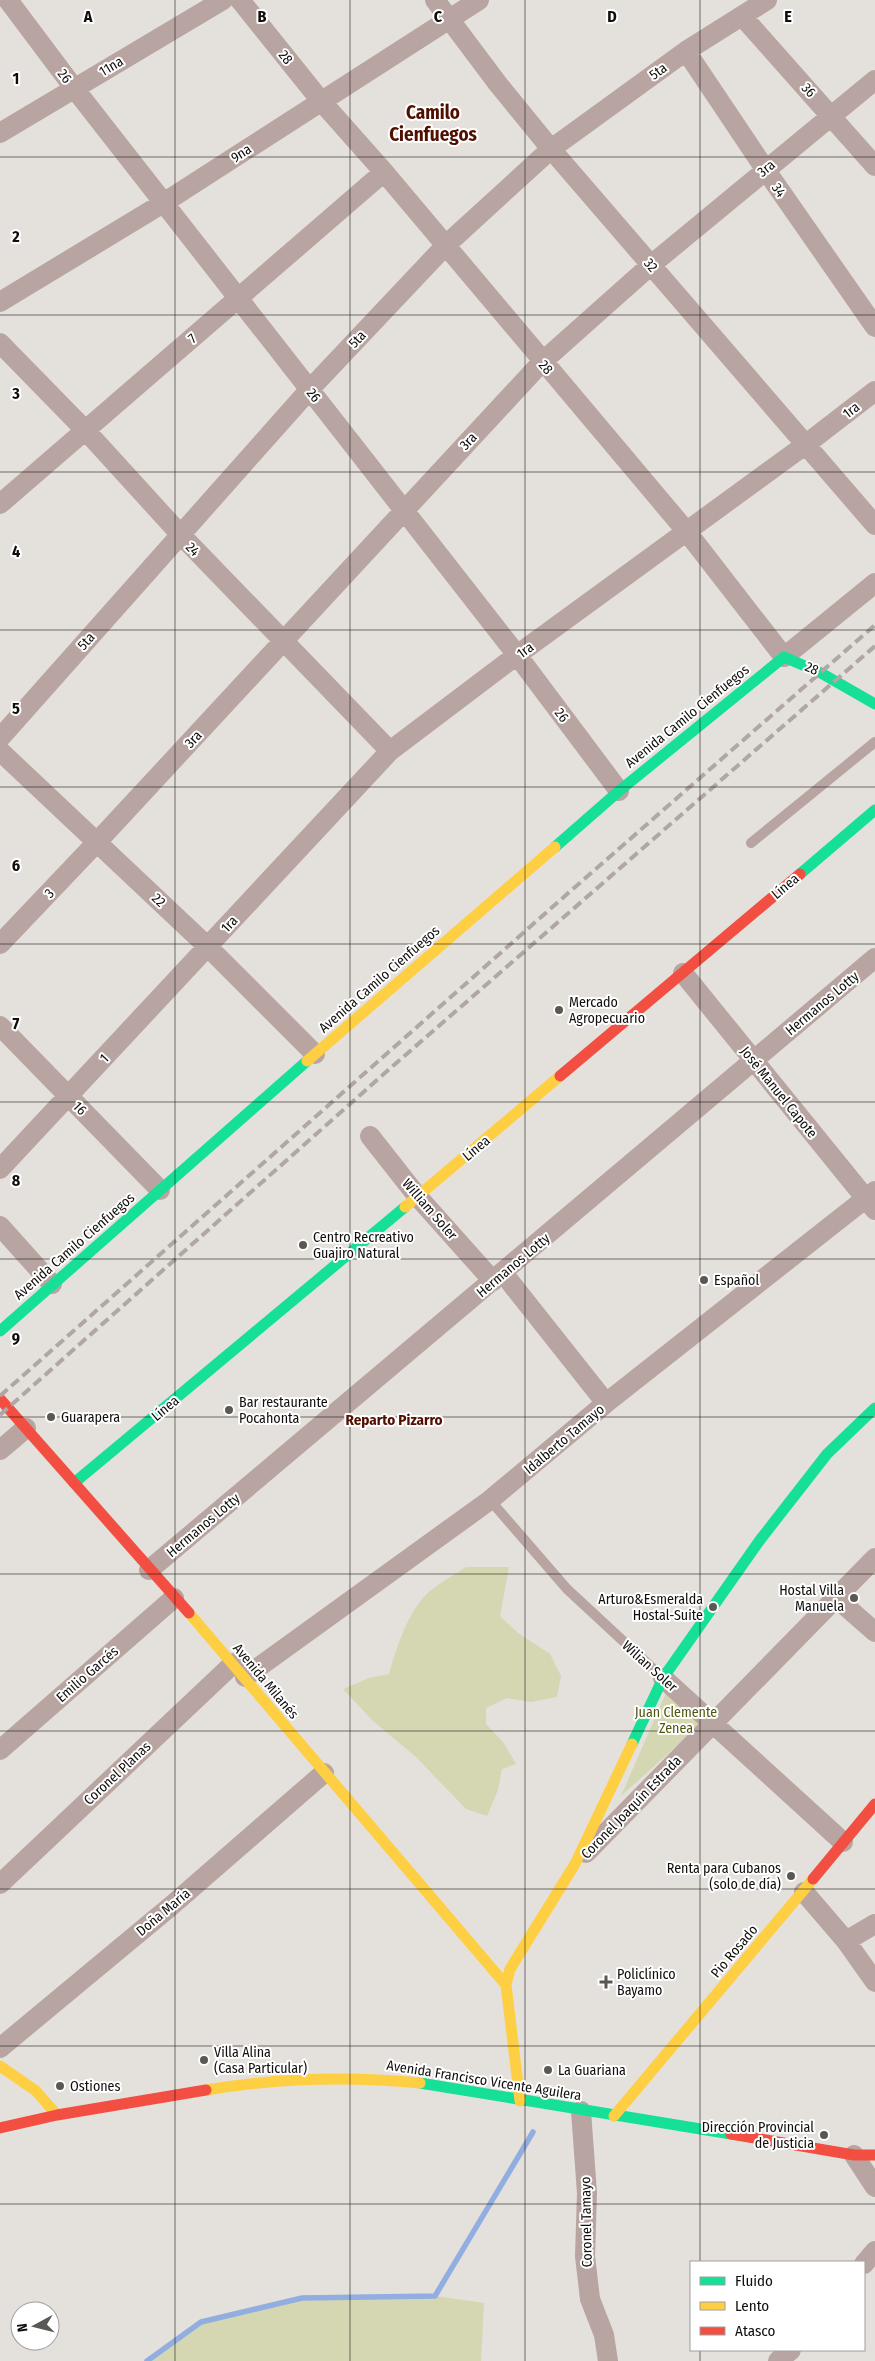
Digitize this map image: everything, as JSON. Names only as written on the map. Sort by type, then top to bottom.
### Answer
[{"type":"main road","name":"28","points":[[784,657],[822,673],[875,704]]},
{"type":"main road","name":"Avenida Camilo Cienfuegos","points":[[0,1331],[315,1054],[619,791],[784,657]]},
{"type":"main road","name":"Línea","points":[[74,1483],[418,1197],[875,810]]},
{"type":"main road","name":"Avenida Milanés","points":[[0,1399],[239,1670],[324,1773],[506,1985]]},
{"type":"main road","points":[[520,2101],[506,1985],[510,1970],[575,1864],[663,1678],[749,1554],[815,1469],[827,1454],[875,1408]]},
{"type":"main road","name":"Pio Rosado","points":[[614,2116],[804,1892],[875,1804]]},
{"type":"main road","points":[[0,2066],[36,2091],[57,2115]]},
{"type":"main road","name":"Avenida Francisco Vicente Aguilera","points":[[0,2128],[57,2115],[255,2082],[320,2078],[367,2078],[424,2084],[854,2155],[875,2155]]},
{"type":"street","name":"26","points":[[8,0],[74,88],[165,202],[517,655],[619,791]]},
{"type":"street","name":"11na","points":[[0,133],[223,0]]},
{"type":"street","name":"28","points":[[240,0],[321,101],[446,245],[542,362],[687,532],[784,657]]},
{"type":"street","name":"32","points":[[435,0],[551,149],[875,524]]},
{"type":"street","name":"9na","points":[[0,302],[165,202],[478,0]]},
{"type":"street","name":"5ta","points":[[0,738],[310,389],[446,245],[551,149],[686,50],[766,0]]},
{"type":"street","name":"36","points":[[742,16],[832,115],[875,166]]},
{"type":"street","name":"34","points":[[686,50],[765,169],[875,327]]},
{"type":"street","name":"3ra","points":[[98,842],[542,362],[651,265],[875,80]]},
{"type":"street","name":"7","points":[[0,504],[87,432],[384,172]]},
{"type":"street","name":"24","points":[[0,343],[87,432],[180,534],[283,642],[390,751]]},
{"type":"street","name":"1ra","points":[[208,947],[390,751],[517,655],[805,445],[875,391]]},
{"type":"street","points":[[784,657],[875,583]]},
{"type":"street","name":"22","points":[[0,750],[208,947],[315,1054]]},
{"type":"street","name":"3","points":[[0,944],[98,842]]},
{"type":"street","name":"1","points":[[0,1169],[208,947]]},
{"type":"street","name":"Hermanos Lotty","points":[[149,1570],[875,958]]},
{"type":"street","name":"José Manuel Capote","points":[[684,973],[753,1060],[872,1200]]},
{"type":"street","name":"16","points":[[0,1026],[160,1190]]},
{"type":"street","name":"William Soler","points":[[370,1136],[418,1197],[498,1277],[606,1403]]},
{"type":"street","name":"Idalberto Tamayo","points":[[239,1670],[490,1500],[606,1403],[872,1200]]},
{"type":"street","points":[[0,1226],[52,1284]]},
{"type":"street","points":[[0,1450],[26,1428]]},
{"type":"street","name":"Coronel Joaquín Estrada","points":[[575,1864],[875,1558]]},
{"type":"street","points":[[835,1597],[875,1632]]},
{"type":"street","name":"Emilio Garcés","points":[[0,1750],[174,1598]]},
{"type":"street","name":"Coronel Planas","points":[[0,1884],[239,1670]]},
{"type":"street","name":"Wilian Soler","points":[[663,1678],[843,1842]]},
{"type":"street","name":"Doña María","points":[[0,2048],[171,1906],[324,1773]]},
{"type":"street","points":[[804,1892],[846,1942],[875,1982]]},
{"type":"street","points":[[846,1942],[875,1924]]},
{"type":"street","name":"Coronel Tamayo","points":[[580,2110],[587,2193],[585,2256],[590,2299],[604,2335],[608,2361]]},
{"type":"street","points":[[854,2155],[875,2187]]},
{"type":"street","points":[[865,2263],[875,2251]]},
{"type":"street","points":[[778,2361],[790,2351]]},
{"type":"lane","points":[[751,843],[875,742]]},
{"type":"lane","name":"Wilian Soler","points":[[490,1500],[567,1590],[663,1678]]},
{"type":"green space","points":[[466,1567],[509,1567],[500,1616],[518,1633],[550,1654],[561,1676],[557,1697],[531,1702],[507,1698],[486,1708],[486,1724],[503,1742],[516,1764],[502,1769],[498,1790],[487,1816],[466,1809],[416,1757],[372,1720],[343,1689],[369,1678],[389,1674],[404,1630],[422,1598]]},
{"type":"green space","name":"Juan Clemente Zenea","points":[[669,1686],[705,1720],[621,1796]]},
{"type":"green space","points":[[435,2296],[484,2303],[481,2361],[147,2361],[201,2322],[302,2298]]},
{"type":"waterway","points":[[147,2361],[201,2322],[302,2298],[435,2296],[533,2132]]},
{"type":"railway","points":[[0,1396],[566,895],[875,625]]},
{"type":"railway","points":[[0,1415],[386,1072],[875,646]]},
{"type":"traffic: fast","points":[[555,847],[619,791],[784,657],[821,673],[875,704]]},
{"type":"traffic: fast","points":[[800,874],[875,810]]},
{"type":"traffic: fast","points":[[0,1331],[307,1061]]},
{"type":"traffic: fast","points":[[74,1483],[405,1207]]},
{"type":"traffic: fast","points":[[632,1744],[663,1678],[760,1540],[827,1454],[875,1408]]},
{"type":"traffic: fast","points":[[420,2083],[731,2134]]},
{"type":"traffic: slow","points":[[307,1061],[555,847]]},
{"type":"traffic: slow","points":[[405,1207],[560,1076]]},
{"type":"traffic: slow","points":[[189,1613],[506,1985]]},
{"type":"traffic: slow","points":[[520,2101],[506,1985],[510,1969],[575,1864],[632,1744]]},
{"type":"traffic: slow","points":[[614,2116],[813,1879]]},
{"type":"traffic: slow","points":[[0,2066],[36,2091],[57,2115]]},
{"type":"traffic: slow","points":[[206,2090],[259,2083],[313,2079],[366,2079],[420,2083]]},
{"type":"traffic: jam","points":[[560,1076],[800,874]]},
{"type":"traffic: jam","points":[[0,1399],[189,1613]]},
{"type":"traffic: jam","points":[[813,1879],[875,1804]]},
{"type":"traffic: jam","points":[[0,2128],[57,2115],[206,2090]]},
{"type":"traffic: jam","points":[[731,2134],[854,2155],[875,2155]]},
{"type":"place","name":"Mercado Agropecuario","points":[[559,1010]]},
{"type":"place","name":"Centro Recreativo Guajiro Natural","points":[[303,1245]]},
{"type":"place","name":"Español","points":[[704,1280]]},
{"type":"place","name":"Bar restaurante Pocahonta","points":[[229,1410]]},
{"type":"place","name":"Guarapera","points":[[51,1417]]},
{"type":"place","name":"Hostal Villa Manuela","points":[[854,1598]]},
{"type":"place","name":"Arturo&Esmeralda Hostal-Suite","points":[[713,1607]]},
{"type":"place","name":"Renta para Cubanos (solo de día)","points":[[791,1876]]},
{"type":"place","name":"Policlínico Bayamo","points":[[606,1982]]},
{"type":"place","name":"Villa Alina (Casa Particular)","points":[[204,2060]]},
{"type":"place","name":"La Guariana","points":[[548,2070]]},
{"type":"place","name":"Ostiones","points":[[60,2086]]},
{"type":"place","name":"Dirección Provincial de Justicia","points":[[824,2135]]},
{"type":"district","name":"Camilo Cienfuegos","points":[[433,123]]},
{"type":"district","name":"Reparto Pizarro","points":[[394,1420]]}]
